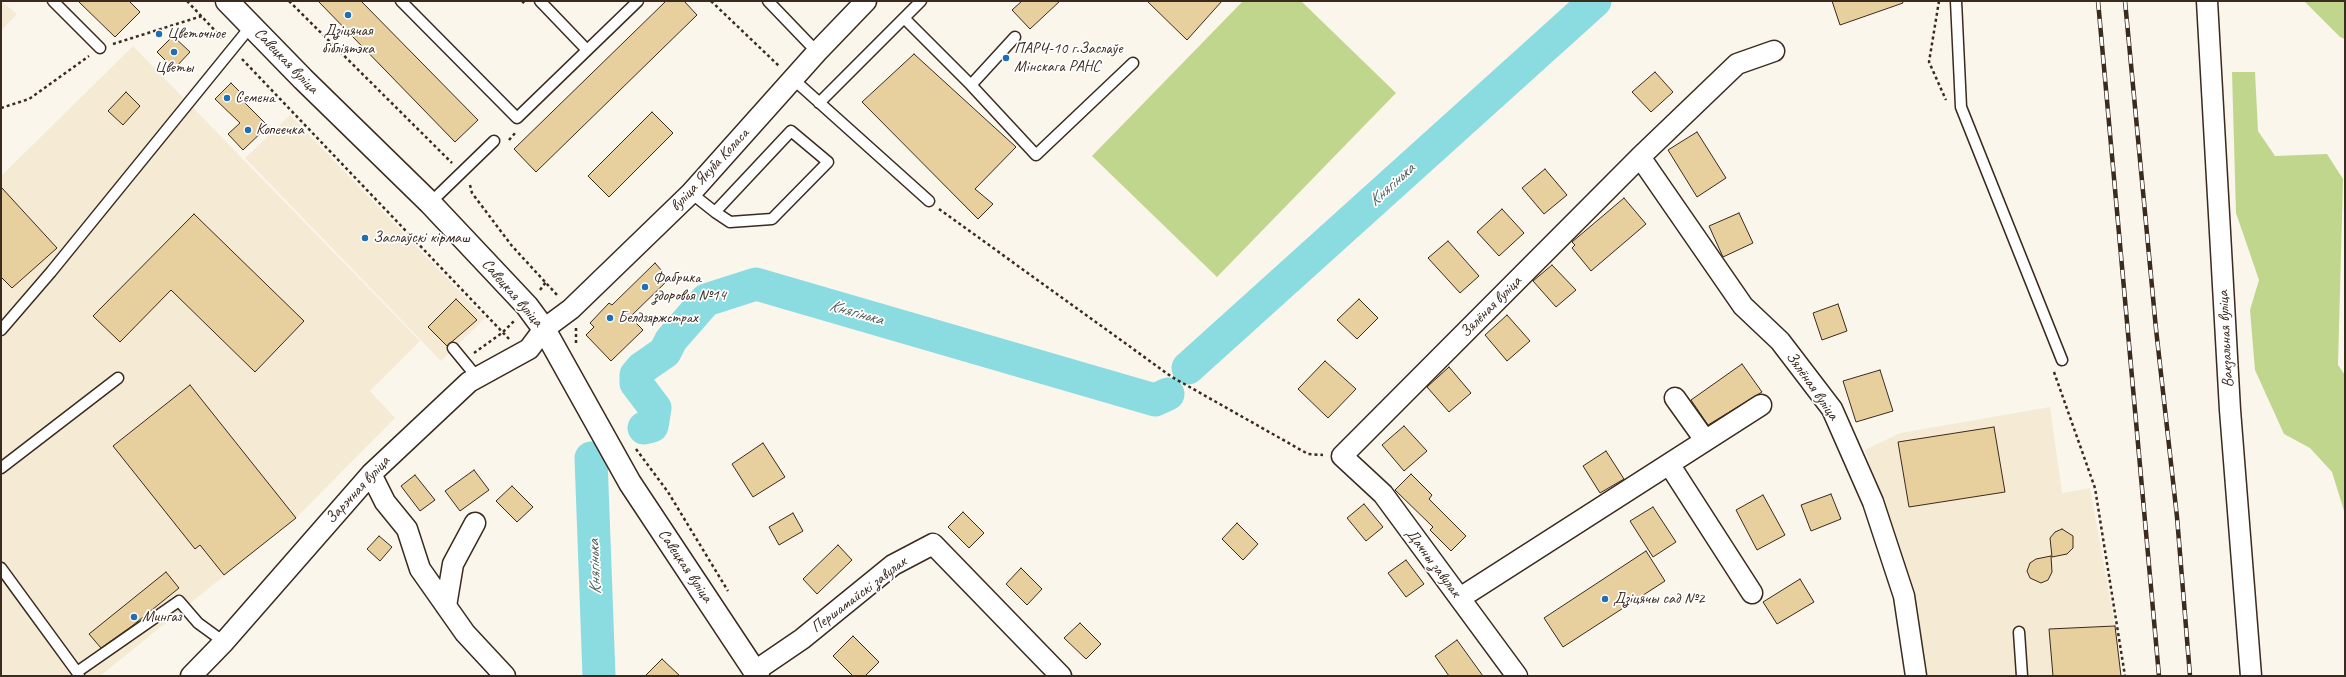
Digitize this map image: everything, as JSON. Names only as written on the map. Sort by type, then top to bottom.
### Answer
[{"type":"main road","name":"Савецкая вуліца","points":[[227,1],[303,79],[430,203],[527,306],[544,329],[630,483],[756,674]]},
{"type":"street","name":"вуліца Якуба Коласа","points":[[544,329],[570,309],[691,192],[817,52],[866,1]]},
{"type":"street","name":"Вакзальная вуліца","points":[[2207,1],[2230,410],[2251,676]]},
{"type":"street","name":"Зялёная вуліца","points":[[1342,456],[1640,157],[1736,64],[1774,51]]},
{"type":"street","name":"Зялёная вуліца","points":[[1640,157],[1743,306],[1780,340],[1832,409],[1873,502],[1904,596],[1916,676]]},
{"type":"street","name":"Зарэчная вуліца","points":[[191,676],[224,642],[371,474],[476,376],[529,349],[544,329]]},
{"type":"street","points":[[1675,398],[1706,440]]},
{"type":"street","points":[[1460,598],[1761,405]]},
{"type":"street","name":"Дачны завулак","points":[[1342,456],[1383,494],[1517,676]]},
{"type":"street","points":[[1669,464],[1752,593]]},
{"type":"street","points":[[371,474],[385,502],[407,529],[420,569],[466,633],[505,676]]},
{"type":"street","points":[[446,606],[453,564],[476,524]]},
{"type":"street","name":"Першамайскі завулак","points":[[756,674],[802,639],[893,565],[933,544],[1061,676]]},
{"type":"lane","points":[[53,1],[100,48]]},
{"type":"lane","points":[[401,1],[516,118],[638,1]]},
{"type":"lane","points":[[540,1],[587,50]]},
{"type":"lane","points":[[768,1],[817,52]]},
{"type":"lane","points":[[819,103],[921,1]]},
{"type":"lane","points":[[1956,1],[1961,107],[2062,360]]},
{"type":"lane","points":[[904,18],[971,85],[1036,155],[1132,63]]},
{"type":"lane","points":[[1,330],[51,272],[231,48],[251,26]]},
{"type":"lane","points":[[971,85],[1015,37]]},
{"type":"lane","points":[[793,79],[929,201]]},
{"type":"lane","points":[[691,192],[716,212],[730,222],[772,219],[828,162],[791,131],[716,212]]},
{"type":"lane","points":[[430,203],[494,141]]},
{"type":"lane","points":[[453,348],[476,376]]},
{"type":"lane","points":[[1,468],[118,378]]},
{"type":"lane","points":[[1,568],[78,674],[179,601],[198,623],[224,642]]},
{"type":"lane","points":[[2019,632],[2022,676]]},
{"type":"path","points":[[187,1],[502,333],[513,343],[529,349]]},
{"type":"path","points":[[711,1],[793,79]]},
{"type":"path","points":[[1939,1],[1930,62],[1948,104]]},
{"type":"path","points":[[929,201],[1172,377],[1308,454],[1342,456]]},
{"type":"path","points":[[463,361],[502,333],[527,306],[546,282]]},
{"type":"path","points":[[2053,371],[2095,488],[2125,676]]},
{"type":"shaded area","points":[[1,1],[17,14],[1,31]]},
{"type":"shaded area","points":[[133,46],[420,341],[370,391],[395,418],[296,518],[100,676],[1,676],[1,176]]},
{"type":"shaded area","name":"Заслаўскі кірмаш","points":[[290,115],[485,318],[441,361],[245,158]]},
{"type":"shaded area","points":[[2050,407],[2062,493],[2090,488],[2115,626],[2121,676],[1925,676],[1915,611],[1865,450],[1900,433]]},
{"type":"green space","points":[[1243,1],[1301,1],[1396,93],[1217,277],[1092,156]]},
{"type":"green space","points":[[2304,1],[2345,1],[2345,39],[2340,37]]},
{"type":"green space","points":[[2232,72],[2255,72],[2258,131],[2275,156],[2327,154],[2343,179],[2338,365],[2345,375],[2345,514],[2332,472],[2310,448],[2284,434],[2255,370],[2250,310],[2259,280],[2236,213]]},
{"type":"building","points":[[78,1],[129,1],[140,12],[115,37]]},
{"type":"building","points":[[318,1],[361,1],[478,120],[455,142]]},
{"type":"building","points":[[666,1],[684,1],[697,15],[536,172],[514,149]]},
{"type":"building","points":[[1022,1],[1060,1],[1030,29],[1012,10]]},
{"type":"building","points":[[1147,1],[1222,1],[1187,40]]},
{"type":"building","points":[[1832,1],[1902,1],[1903,3],[1840,25]]},
{"type":"building","name":"Цветы","points":[[173,36],[190,52],[174,69],[157,52]]},
{"type":"building","points":[[914,54],[1016,147],[975,189],[993,204],[978,219],[862,102]]},
{"type":"building","points":[[1655,72],[1673,92],[1651,112],[1632,92]]},
{"type":"building","points":[[231,83],[243,95],[240,98],[268,126],[243,150],[228,134],[240,123],[215,99]]},
{"type":"building","points":[[126,92],[140,106],[123,125],[108,111]]},
{"type":"building","points":[[652,112],[673,133],[609,197],[588,176]]},
{"type":"building","points":[[1697,132],[1726,178],[1697,197],[1668,150]]},
{"type":"building","points":[[1545,169],[1567,195],[1544,214],[1522,188]]},
{"type":"building","points":[[1,187],[57,248],[12,288],[1,277]]},
{"type":"building","points":[[1624,198],[1646,224],[1591,271],[1572,248],[1575,245],[1572,242]]},
{"type":"building","points":[[1502,209],[1524,233],[1499,256],[1477,232]]},
{"type":"building","points":[[1739,213],[1753,243],[1723,257],[1709,226]]},
{"type":"building","points":[[194,214],[304,321],[255,372],[171,290],[120,342],[93,316]]},
{"type":"building","points":[[1448,241],[1479,276],[1460,293],[1428,258]]},
{"type":"building","points":[[655,263],[669,279],[630,317],[643,330],[611,361],[586,335],[594,327],[590,323],[609,303],[612,305]]},
{"type":"building","points":[[1552,265],[1576,290],[1556,307],[1533,281]]},
{"type":"building","points":[[456,299],[477,320],[447,346],[428,327]]},
{"type":"building","points":[[1359,299],[1378,318],[1357,339],[1337,320]]},
{"type":"building","points":[[1838,304],[1847,331],[1822,340],[1813,313]]},
{"type":"building","points":[[1507,315],[1530,341],[1507,361],[1485,335]]},
{"type":"building","points":[[1325,361],[1356,389],[1328,418],[1298,389]]},
{"type":"building","points":[[1742,364],[1762,392],[1708,425],[1691,400]]},
{"type":"building","points":[[1449,367],[1471,393],[1449,412],[1427,387]]},
{"type":"building","points":[[1880,370],[1893,411],[1856,422],[1843,381]]},
{"type":"building","points":[[190,385],[296,518],[224,575],[200,545],[195,549],[113,446]]},
{"type":"building","points":[[1404,426],[1427,451],[1404,471],[1382,445]]},
{"type":"building","points":[[1994,427],[2005,492],[1909,507],[1898,442]]},
{"type":"building","points":[[763,443],[785,477],[753,497],[732,464]]},
{"type":"building","points":[[1606,451],[1624,479],[1600,493],[1583,466]]},
{"type":"building","points":[[474,470],[489,490],[460,511],[445,491]]},
{"type":"building","points":[[1411,474],[1432,495],[1429,499],[1466,536],[1451,551],[1430,530],[1433,527],[1395,490]]},
{"type":"building","points":[[415,475],[435,500],[420,511],[401,486]]},
{"type":"building","points":[[512,486],[533,507],[517,522],[496,501]]},
{"type":"building","points":[[1831,494],[1841,519],[1811,531],[1801,505]]},
{"type":"building","points":[[1763,495],[1785,535],[1757,550],[1736,510]]},
{"type":"building","points":[[1364,504],[1383,527],[1366,541],[1347,518]]},
{"type":"building","points":[[1653,507],[1676,542],[1653,557],[1630,521]]},
{"type":"building","points":[[963,512],[984,533],[969,548],[948,527]]},
{"type":"building","points":[[793,513],[803,531],[779,545],[769,527]]},
{"type":"building","points":[[1237,523],[1258,544],[1243,560],[1222,539]]},
{"type":"building","points":[[2062,529],[2073,536],[2073,548],[2067,554],[2052,557],[2050,538],[2055,532]]},
{"type":"building","points":[[379,536],[392,547],[380,561],[367,549]]},
{"type":"building","points":[[838,545],[852,560],[817,594],[803,579]]},
{"type":"building","name":"Дзіцячы сад №2","points":[[1646,551],[1665,581],[1563,647],[1544,618]]},
{"type":"building","points":[[2051,556],[2052,572],[2048,580],[2041,583],[2030,578],[2027,571],[2030,563],[2036,559]]},
{"type":"building","points":[[1406,560],[1424,584],[1406,597],[1388,573]]},
{"type":"building","points":[[1021,568],[1042,589],[1027,605],[1006,584]]},
{"type":"building","points":[[166,572],[179,588],[132,626],[101,648],[89,634]]},
{"type":"building","points":[[1800,579],[1814,602],[1777,624],[1763,602]]},
{"type":"building","points":[[1080,623],[1101,644],[1086,659],[1064,638]]},
{"type":"building","points":[[2115,626],[2121,676],[2053,676],[2049,629]]},
{"type":"building","points":[[853,636],[879,662],[865,676],[853,676],[833,656]]},
{"type":"building","points":[[1457,640],[1483,676],[1449,676],[1435,656]]},
{"type":"building","points":[[662,659],[680,676],[645,676]]},
{"type":"waterway","name":"Княгінька","points":[[1188,368],[1595,1]]},
{"type":"waterway","name":"Княгінька","points":[[644,428],[652,426],[655,408],[636,383],[636,375],[642,368],[665,352],[671,340],[706,300],[756,284],[1155,400],[1168,394]]},
{"type":"waterway","name":"Княгінька","points":[[591,458],[599,676]]},
{"type":"railway","points":[[2098,1],[2159,676]]},
{"type":"railway","points":[[2125,1],[2156,329],[2177,517],[2190,676]]},
{"type":"place","name":"Дзіцячая бібліятэка","points":[[348,15]]},
{"type":"place","name":"Цветочное","points":[[159,34]]},
{"type":"place","name":"Цветы","points":[[174,52]]},
{"type":"place","name":"ПАРЧ-10 г.Заслаўе Мінскага РАНС","points":[[1006,58]]},
{"type":"place","name":"Семена","points":[[227,98]]},
{"type":"place","name":"Копеечка","points":[[248,130]]},
{"type":"place","name":"Заслаўскі кірмаш","points":[[365,238]]},
{"type":"place","name":"Фабрика здоровья №14","points":[[645,287]]},
{"type":"place","name":"Белдзяржстрах","points":[[610,318]]},
{"type":"place","name":"Дзіцячы сад №2","points":[[1605,599]]},
{"type":"place","name":"Мингаз","points":[[134,617]]}]
